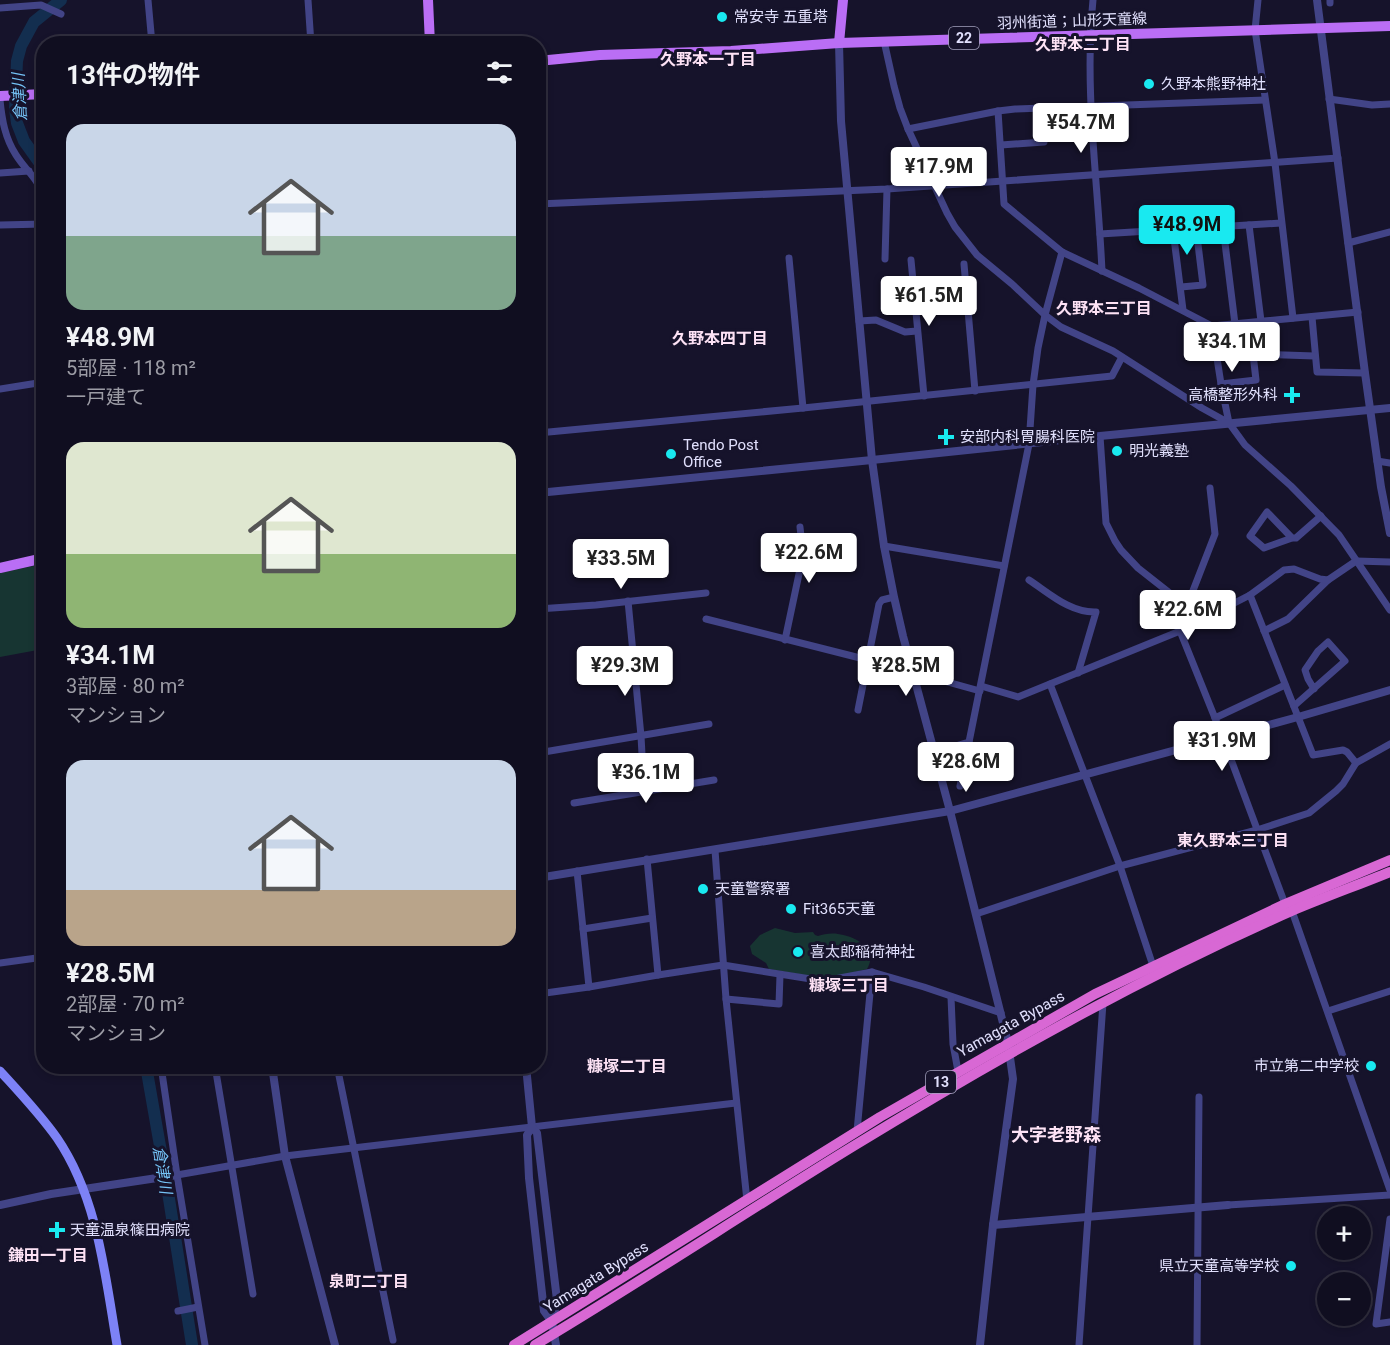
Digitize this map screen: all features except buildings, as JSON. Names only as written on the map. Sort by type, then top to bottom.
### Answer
[{"type":"highway","name":"Yamagata Bypass","points":[[514,1345],[554,1334],[654,1257],[958,1071],[1103,1003],[1289,907],[1317,889],[1390,860]]},
{"type":"highway","name":"Yamagata Bypass","points":[[535,1345],[1095,994],[1153,966],[1289,907],[1390,872]]},
{"type":"main road","points":[[839,43],[843,0]]},
{"type":"main road","points":[[429,3],[430,36]]},
{"type":"main road","name":"羽州街道；山形天童線","points":[[546,60],[600,55],[731,51],[884,41],[1390,26]]},
{"type":"main road","points":[[1,98],[36,95]]},
{"type":"main road","points":[[0,568],[36,560]]},
{"type":"main road","points":[[0,1071],[40,1115],[58,1140],[83,1190],[99,1243],[117,1345]]},
{"type":"street","points":[[148,0],[151,36]]},
{"type":"street","points":[[308,0],[310,36]]},
{"type":"street","points":[[1093,0],[1090,35],[1090,106],[1102,272]]},
{"type":"street","points":[[1258,0],[1255,30],[1275,163],[1293,318]]},
{"type":"street","points":[[1317,0],[1377,461],[1390,533]]},
{"type":"street","points":[[0,8],[38,3],[61,14]]},
{"type":"street","points":[[884,41],[894,86],[908,129],[947,213],[977,255],[1061,327],[1113,351],[1229,423]]},
{"type":"street","points":[[839,43],[841,121],[872,460],[884,546],[913,673],[1001,1013],[1013,1079],[993,1225],[980,1345]]},
{"type":"street","points":[[1,98],[2,120],[7,137],[15,153],[36,179]]},
{"type":"street","points":[[1329,99],[1372,105],[1390,104]]},
{"type":"street","points":[[908,129],[998,111],[1265,100]]},
{"type":"street","points":[[1001,145],[1044,142],[1040,108]]},
{"type":"street","points":[[998,111],[1004,204],[1062,252],[1184,310],[1212,326],[1358,312]]},
{"type":"street","points":[[546,204],[887,189],[1338,158]]},
{"type":"street","points":[[0,173],[29,171]]},
{"type":"street","points":[[885,260],[887,189]]},
{"type":"street","points":[[1100,234],[1281,223]]},
{"type":"street","points":[[0,225],[36,224]]},
{"type":"street","points":[[1249,225],[1261,321]]},
{"type":"street","points":[[1223,227],[1235,324]]},
{"type":"street","points":[[1181,287],[1203,285],[1196,228]]},
{"type":"street","points":[[1173,230],[1184,310]]},
{"type":"street","points":[[1348,243],[1390,232]]},
{"type":"street","points":[[960,786],[1029,444],[1033,385],[1045,315],[1062,252]]},
{"type":"street","points":[[789,258],[803,408]]},
{"type":"street","points":[[910,260],[924,396]]},
{"type":"street","points":[[964,264],[975,391]]},
{"type":"street","points":[[1312,317],[1317,372],[1365,373]]},
{"type":"street","points":[[860,321],[876,320],[905,332],[917,331]]},
{"type":"street","points":[[1212,326],[1229,423],[1245,445],[1291,486],[1339,536],[1390,610]]},
{"type":"street","points":[[1221,384],[1256,380],[1253,354],[1315,356]]},
{"type":"street","points":[[546,432],[1112,376],[1122,357]]},
{"type":"street","points":[[0,389],[36,383]]},
{"type":"street","points":[[546,492],[1390,408]]},
{"type":"street","points":[[1100,436],[1106,523],[1115,541],[1138,568],[1204,620]]},
{"type":"street","points":[[1377,461],[1390,464]]},
{"type":"street","points":[[1187,606],[1215,534],[1210,488]]},
{"type":"street","points":[[1292,538],[1267,512],[1251,536],[1264,548],[1296,538],[1321,516]]},
{"type":"street","points":[[785,640],[803,555],[800,527]]},
{"type":"street","points":[[884,546],[1004,566]]},
{"type":"street","points":[[1264,631],[1288,619],[1328,580],[1356,561],[1390,561]]},
{"type":"street","points":[[706,620],[913,673],[1018,697],[1204,620],[1251,596],[1284,570],[1294,569],[1328,580]]},
{"type":"street","points":[[1029,580],[1074,609],[1096,612],[1078,673]]},
{"type":"street","points":[[546,608],[706,593]]},
{"type":"street","points":[[1251,596],[1313,755],[1343,750],[1356,764]]},
{"type":"street","points":[[858,710],[879,604],[882,600],[894,597]]},
{"type":"street","points":[[628,601],[644,791]]},
{"type":"street","points":[[1180,631],[1289,907],[1390,1190]]},
{"type":"street","points":[[1294,706],[1345,661],[1328,642],[1318,651],[1305,670],[1314,688]]},
{"type":"street","points":[[1050,684],[1120,866],[1153,966]]},
{"type":"street","points":[[1215,718],[1285,685]]},
{"type":"street","points":[[546,877],[950,811],[1390,690]]},
{"type":"street","points":[[546,752],[709,724]]},
{"type":"street","points":[[935,752],[969,742]]},
{"type":"street","points":[[976,914],[1120,866],[1257,830],[1309,813],[1343,784],[1356,764],[1390,744]]},
{"type":"street","points":[[574,803],[714,780]]},
{"type":"street","points":[[715,850],[726,999],[747,1201]]},
{"type":"street","points":[[647,860],[658,975]]},
{"type":"street","points":[[577,871],[590,987]]},
{"type":"street","points":[[584,929],[652,918]]},
{"type":"street","points":[[0,963],[36,958]]},
{"type":"street","points":[[546,993],[723,966],[823,980],[872,972],[1001,1013]]},
{"type":"street","points":[[857,1131],[872,972]]},
{"type":"street","points":[[726,999],[779,1004],[780,975]]},
{"type":"street","points":[[1328,1011],[1390,991]]},
{"type":"street","points":[[951,997],[953,1044],[958,1071]]},
{"type":"street","points":[[1079,1345],[1103,1003]]},
{"type":"street","points":[[162,1074],[196,1308],[205,1345]]},
{"type":"street","points":[[216,1074],[253,1294]]},
{"type":"street","points":[[273,1074],[285,1156],[335,1345]]},
{"type":"street","points":[[339,1074],[393,1340]]},
{"type":"street","points":[[527,1074],[532,1127],[537,1133],[541,1156],[556,1300],[554,1334]]},
{"type":"street","points":[[1197,1345],[1199,1096]]},
{"type":"street","points":[[0,1205],[51,1194],[285,1156],[736,1104]]},
{"type":"street","points":[[532,1127],[527,1135],[529,1178],[544,1311],[554,1334]]},
{"type":"street","points":[[993,1225],[1228,1205],[1390,1195]]},
{"type":"street","points":[[1390,1219],[1376,1324],[1390,1322]]},
{"type":"street","points":[[180,1311],[196,1308]]},
{"type":"green space","points":[[36,565],[36,650],[0,657],[0,573]]},
{"type":"green space","points":[[775,928],[795,933],[813,932],[818,936],[845,935],[858,941],[868,950],[870,962],[867,969],[847,974],[816,977],[769,969],[766,963],[752,954],[750,946],[760,935]]},
{"type":"waterway","name":"倉津川","points":[[36,158],[24,141],[17,123],[15,109],[17,61],[21,46],[34,22],[61,0]]},
{"type":"waterway","name":"倉津川","points":[[147,1074],[192,1345]]},
{"type":"place","name":"常安寺 五重塔","points":[[722,17]]},
{"type":"place","name":"久野本熊野神社","points":[[1149,84]]},
{"type":"place","name":"高橋整形外科","points":[[1292,395]]},
{"type":"place","name":"安部内科胃腸科医院","points":[[946,437]]},
{"type":"place","name":"明光義塾","points":[[1117,451]]},
{"type":"place","name":"Tendo Post Office","points":[[671,454]]},
{"type":"place","name":"天童警察署","points":[[703,889]]},
{"type":"place","name":"Fit365天童","points":[[791,909]]},
{"type":"place","name":"喜太郎稲荷神社","points":[[798,952]]},
{"type":"place","name":"市立第二中学校","points":[[1371,1066]]},
{"type":"place","name":"天童温泉篠田病院","points":[[57,1230]]},
{"type":"place","name":"県立天童高等学校","points":[[1291,1266]]},
{"type":"district","name":"久野本二丁目","points":[[1083,44]]},
{"type":"district","name":"久野本一丁目","points":[[708,59]]},
{"type":"district","name":"久野本三丁目","points":[[1104,308]]},
{"type":"district","name":"久野本四丁目","points":[[720,338]]},
{"type":"district","name":"東久野本三丁目","points":[[1233,840]]},
{"type":"district","name":"糠塚三丁目","points":[[849,985]]},
{"type":"district","name":"糠塚二丁目","points":[[627,1066]]},
{"type":"district","name":"大字老野森","points":[[1056,1135]]},
{"type":"district","name":"鎌田一丁目","points":[[48,1255]]},
{"type":"district","name":"泉町二丁目","points":[[369,1281]]}]
